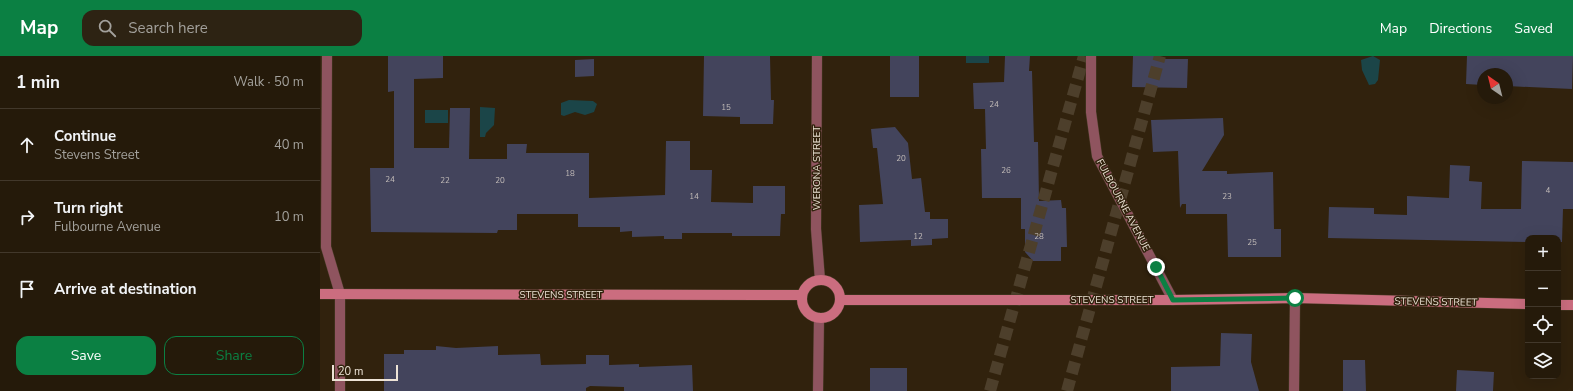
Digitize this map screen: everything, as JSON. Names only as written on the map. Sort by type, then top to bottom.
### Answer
[{"type":"street","points":[[327,56],[326,247],[340,294],[340,391]]},
{"type":"street","name":"WERONA STREET","points":[[817,56],[816,229],[820,280]]},
{"type":"street","name":"FULBOURNE AVENUE","points":[[1091,56],[1091,112],[1098,156],[1173,300]]},
{"type":"street","points":[[820,280],[826,280],[837,288],[840,300],[836,312],[825,318],[818,318],[813,316],[804,308],[802,296],[808,285],[820,280]]},
{"type":"street","name":"STEVENS STREET","points":[[320,294],[802,296]]},
{"type":"street","points":[[1294,391],[1295,298]]},
{"type":"street","name":"STEVENS STREET","points":[[840,300],[1173,300],[1295,298],[1525,304]]},
{"type":"street","points":[[1561,305],[1573,305]]},
{"type":"street","points":[[818,318],[818,391]]},
{"type":"water","points":[[966,56],[989,56],[989,63],[966,63]]},
{"type":"water","points":[[1373,56],[1380,60],[1378,80],[1375,84],[1369,85],[1362,70],[1361,60]]},
{"type":"water","points":[[569,100],[593,101],[597,104],[594,112],[585,115],[575,112],[564,116],[561,115],[561,103]]},
{"type":"water","points":[[480,107],[495,108],[494,125],[486,133],[485,137],[480,137]]},
{"type":"water","points":[[425,110],[448,110],[448,123],[425,123]]},
{"type":"building","points":[[388,56],[443,56],[443,78],[414,79],[414,148],[449,148],[450,108],[470,108],[469,159],[507,159],[507,144],[527,144],[526,153],[589,153],[589,198],[665,195],[666,141],[690,141],[690,170],[712,170],[711,202],[753,203],[753,186],[785,186],[785,214],[781,214],[780,236],[732,236],[732,233],[682,233],[682,239],[664,239],[664,236],[632,237],[632,231],[620,232],[620,227],[578,227],[578,214],[517,214],[517,230],[498,230],[497,233],[371,232],[370,168],[394,168],[394,91],[388,92]]},
{"type":"building","points":[[704,56],[770,56],[771,100],[774,100],[773,124],[740,124],[740,117],[703,116]]},
{"type":"building","points":[[890,56],[919,56],[919,97],[890,97]]},
{"type":"building","points":[[1005,56],[1030,56],[1029,71],[1032,71],[1034,142],[1038,142],[1039,201],[1061,200],[1062,208],[1066,208],[1067,247],[1061,247],[1061,261],[1033,261],[1025,252],[1025,229],[1021,229],[1021,198],[982,198],[981,149],[986,149],[985,109],[974,109],[973,83],[1004,82]]},
{"type":"building","points":[[1133,56],[1157,56],[1157,59],[1188,59],[1187,88],[1132,87]]},
{"type":"building","points":[[1467,56],[1573,56],[1572,89],[1513,86],[1513,68],[1477,68],[1477,85],[1466,84]]},
{"type":"building","points":[[594,59],[594,76],[575,77],[575,60]]},
{"type":"building","points":[[1223,118],[1224,135],[1202,171],[1227,171],[1227,174],[1273,172],[1274,229],[1281,229],[1281,257],[1228,257],[1227,214],[1186,214],[1186,204],[1182,204],[1180,208],[1178,151],[1153,152],[1151,120]]},
{"type":"building","points":[[895,127],[908,143],[912,179],[921,178],[925,212],[930,212],[930,219],[948,219],[948,238],[932,239],[932,245],[911,246],[911,240],[860,242],[859,205],[883,204],[877,148],[873,148],[871,129]]},
{"type":"building","points":[[1522,161],[1573,162],[1573,209],[1563,209],[1562,242],[1561,235],[1525,235],[1525,242],[1328,238],[1329,207],[1374,208],[1374,214],[1407,215],[1407,196],[1449,198],[1450,165],[1470,166],[1469,181],[1482,182],[1481,209],[1521,209]]},
{"type":"building","points":[[1221,333],[1252,334],[1251,362],[1259,391],[1171,391],[1171,367],[1220,366]]},
{"type":"building","points":[[436,346],[456,348],[498,346],[498,355],[540,354],[541,365],[586,364],[586,355],[609,355],[609,365],[639,364],[639,367],[692,365],[693,391],[624,391],[624,387],[590,386],[586,388],[586,391],[384,391],[384,354],[404,354],[404,350],[436,350]]},
{"type":"building","points":[[1343,360],[1365,360],[1366,391],[1343,391]]},
{"type":"building","points":[[870,368],[907,368],[907,391],[870,391]]},
{"type":"building","points":[[1457,370],[1494,372],[1493,391],[1456,391]]},
{"type":"tunnel","points":[[990,391],[1084,56]]},
{"type":"tunnel","points":[[1067,391],[1160,56]]},
{"type":"route","points":[[1156,267],[1173,300],[1295,298]]}]
